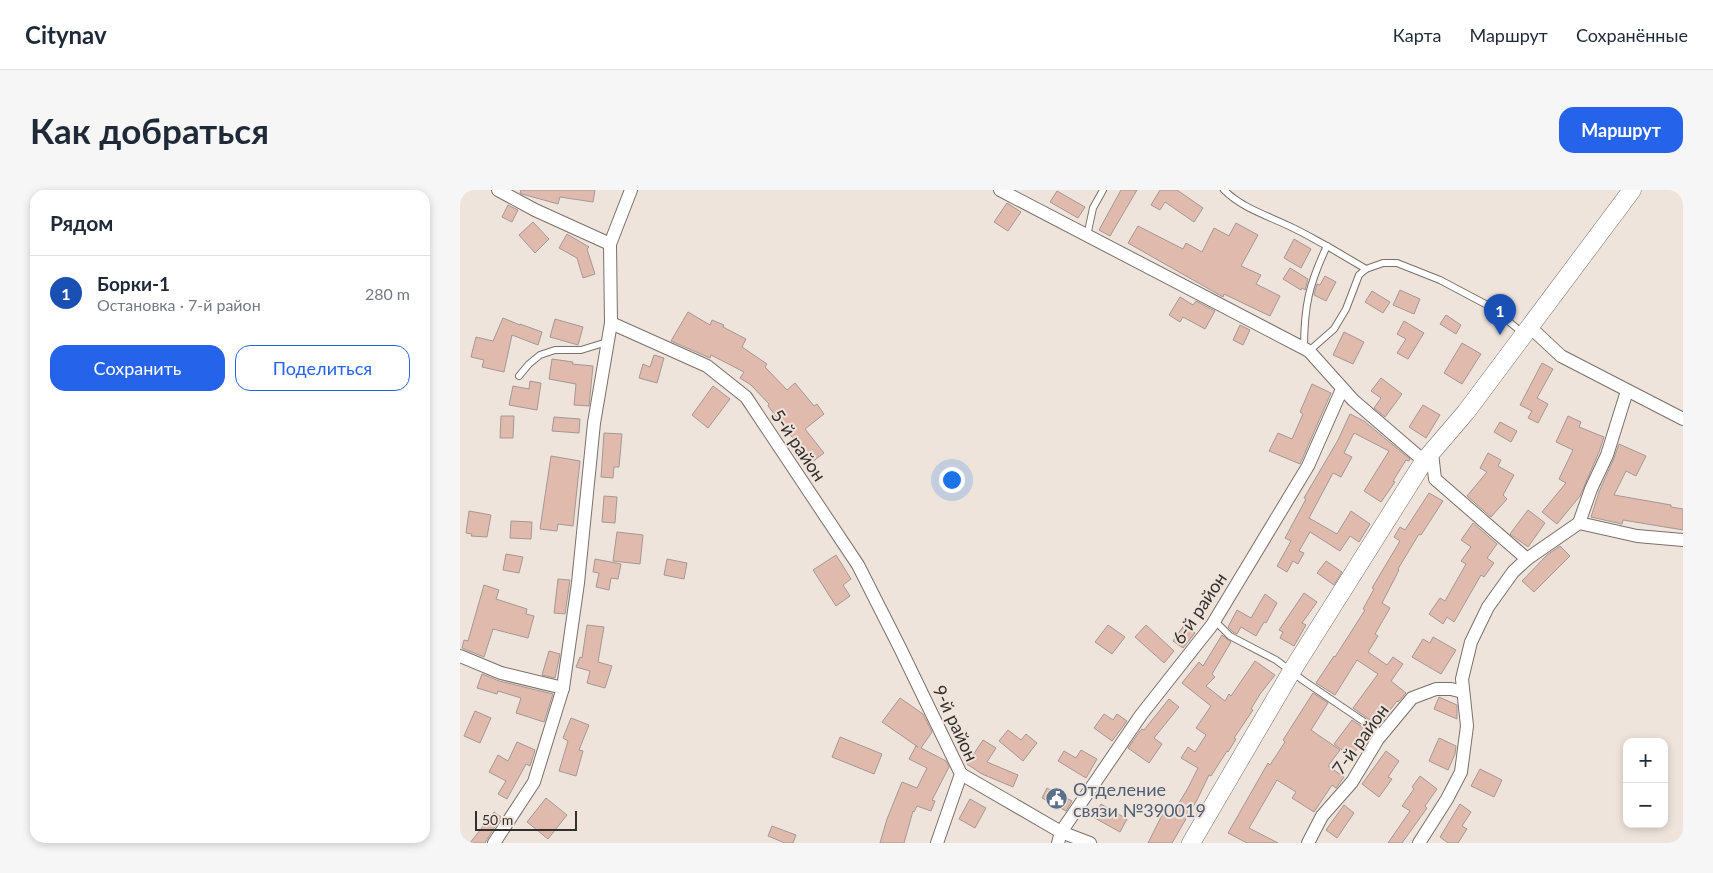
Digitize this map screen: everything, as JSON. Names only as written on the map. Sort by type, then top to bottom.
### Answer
[{"type":"street","points":[[498,190],[535,210],[610,244]]},
{"type":"street","points":[[494,843],[534,782],[563,688],[578,583],[594,423],[611,323],[610,244],[631,190]]},
{"type":"street","points":[[1000,190],[1307,350],[1342,389],[1428,457],[1435,479],[1527,559]]},
{"type":"street","points":[[1192,843],[1292,671],[1428,457],[1466,412],[1632,190]]},
{"type":"street","name":"5-й район","points":[[611,323],[707,366],[746,397],[858,565],[900,648]]},
{"type":"street","points":[[1527,331],[1561,356],[1683,419]]},
{"type":"street","name":"6-й район","points":[[1059,838],[1141,715],[1215,621],[1308,466],[1342,389]]},
{"type":"street","points":[[1419,843],[1447,799],[1461,772],[1467,726],[1462,679],[1471,642],[1488,607],[1513,572],[1527,559],[1579,523],[1591,489],[1607,455],[1628,391]]},
{"type":"street","points":[[1579,523],[1637,536],[1683,540]]},
{"type":"street","name":"9-й район","points":[[900,648],[961,774],[937,843]]},
{"type":"street","points":[[460,656],[501,673],[563,688]]},
{"type":"street","name":"7-й район","points":[[1308,843],[1322,816],[1352,782],[1382,734],[1412,698],[1436,689],[1451,689],[1463,692]]},
{"type":"street","points":[[961,774],[1059,838],[1090,843]]},
{"type":"lane","points":[[1087,236],[1093,208],[1103,190]]},
{"type":"lane","points":[[1224,190],[1234,200],[1289,226],[1366,269]]},
{"type":"lane","points":[[1307,350],[1304,319],[1308,292],[1327,246]]},
{"type":"lane","points":[[1307,350],[1334,329],[1346,309],[1359,274],[1366,269],[1383,263],[1396,263],[1440,280],[1492,308],[1527,331]]},
{"type":"lane","points":[[519,376],[540,355],[555,350],[581,350],[607,342]]},
{"type":"lane","points":[[1215,621],[1230,636],[1292,671],[1382,734]]},
{"type":"building","points":[[521,190],[595,190],[593,202],[560,197],[558,204],[522,194],[520,193]]},
{"type":"building","points":[[1121,190],[1137,190],[1110,236],[1099,230]]},
{"type":"building","points":[[1160,190],[1177,190],[1203,208],[1194,222],[1165,202],[1160,210],[1151,205]]},
{"type":"building","points":[[1057,191],[1085,207],[1078,218],[1050,202]]},
{"type":"building","points":[[1007,203],[1021,212],[1008,231],[994,222]]},
{"type":"building","points":[[508,205],[518,210],[512,222],[502,217]]},
{"type":"building","points":[[533,222],[549,239],[535,253],[519,235]]},
{"type":"building","points":[[1236,223],[1258,235],[1241,266],[1261,275],[1256,284],[1280,296],[1270,316],[1224,294],[1223,297],[1128,243],[1138,226],[1183,249],[1186,243],[1202,252],[1214,228],[1229,236]]},
{"type":"building","points":[[567,234],[589,247],[587,249],[595,274],[583,278],[577,258],[559,248]]},
{"type":"building","points":[[1294,239],[1311,249],[1301,268],[1284,258]]},
{"type":"building","points":[[1290,268],[1308,279],[1305,290],[1302,288],[1301,290],[1283,279]]},
{"type":"building","points":[[1325,276],[1336,282],[1326,301],[1314,295],[1317,284],[1320,285]]},
{"type":"building","points":[[1400,290],[1420,299],[1414,314],[1393,305]]},
{"type":"building","points":[[1372,291],[1390,302],[1383,313],[1365,302]]},
{"type":"building","points":[[1180,297],[1193,305],[1196,301],[1215,311],[1205,329],[1183,317],[1180,322],[1169,315]]},
{"type":"building","points":[[688,312],[710,325],[712,320],[724,325],[723,327],[746,339],[742,347],[767,364],[765,367],[787,390],[795,383],[814,406],[817,404],[824,414],[805,429],[824,453],[808,465],[792,445],[796,442],[768,406],[769,404],[751,385],[740,378],[744,372],[711,355],[710,358],[671,341]]},
{"type":"building","points":[[1446,315],[1461,325],[1456,334],[1440,324]]},
{"type":"building","points":[[503,318],[542,332],[538,345],[512,335],[504,372],[482,367],[484,360],[471,357],[476,337],[493,341]]},
{"type":"building","points":[[555,319],[583,327],[578,345],[550,337]]},
{"type":"building","points":[[1404,321],[1424,333],[1408,359],[1397,353],[1406,339],[1397,334]]},
{"type":"building","points":[[1240,325],[1250,330],[1243,345],[1233,340]]},
{"type":"building","points":[[1344,332],[1364,342],[1353,364],[1333,355]]},
{"type":"building","points":[[1462,343],[1481,354],[1462,384],[1444,373]]},
{"type":"building","points":[[654,355],[664,358],[657,383],[639,378],[643,364],[650,367]]},
{"type":"building","points":[[552,359],[573,362],[572,364],[593,366],[589,406],[574,405],[576,384],[549,379]]},
{"type":"building","points":[[1542,363],[1553,369],[1537,398],[1548,404],[1538,423],[1528,418],[1532,411],[1520,405]]},
{"type":"building","points":[[1381,378],[1402,394],[1385,417],[1374,408],[1381,398],[1371,391]]},
{"type":"building","points":[[530,381],[541,383],[537,410],[509,405],[513,386],[529,389]]},
{"type":"building","points":[[1312,384],[1331,393],[1300,464],[1269,451],[1278,433],[1292,439],[1303,414],[1300,412]]},
{"type":"building","points":[[713,386],[730,399],[708,428],[692,415]]},
{"type":"building","points":[[1423,405],[1440,415],[1426,438],[1409,427]]},
{"type":"building","points":[[1350,414],[1364,421],[1410,459],[1409,461],[1406,460],[1393,481],[1395,482],[1381,502],[1364,491],[1389,451],[1354,433],[1344,453],[1352,457],[1341,477],[1333,473],[1309,518],[1337,534],[1351,511],[1370,524],[1359,542],[1350,536],[1340,551],[1310,532],[1299,551],[1304,553],[1298,564],[1293,561],[1287,572],[1277,566],[1291,541],[1285,538],[1306,499],[1304,498],[1338,440]]},
{"type":"building","points":[[501,416],[514,416],[513,438],[500,438]]},
{"type":"building","points":[[1568,416],[1581,422],[1579,427],[1604,437],[1580,496],[1557,524],[1542,512],[1566,483],[1559,479],[1573,450],[1556,442]]},
{"type":"building","points":[[554,417],[580,419],[579,433],[552,431]]},
{"type":"building","points":[[1500,422],[1517,431],[1511,442],[1494,432]]},
{"type":"building","points":[[604,433],[622,434],[619,467],[614,467],[613,478],[601,477]]},
{"type":"building","points":[[1619,444],[1646,456],[1636,476],[1626,471],[1614,495],[1671,505],[1671,507],[1683,509],[1683,530],[1623,520],[1622,524],[1591,517]]},
{"type":"building","points":[[1488,453],[1501,460],[1498,466],[1514,475],[1503,495],[1507,499],[1491,517],[1467,496],[1487,472],[1480,468]]},
{"type":"building","points":[[551,456],[580,461],[573,526],[558,524],[557,531],[540,529]]},
{"type":"building","points":[[1429,493],[1443,501],[1421,535],[1419,534],[1398,569],[1382,603],[1390,608],[1375,634],[1378,636],[1368,652],[1387,665],[1393,657],[1403,664],[1391,681],[1406,693],[1397,701],[1380,723],[1377,721],[1376,724],[1353,708],[1378,674],[1357,660],[1335,695],[1316,683],[1365,610],[1363,609],[1374,589],[1372,588],[1400,541],[1394,537],[1400,527],[1405,530]]},
{"type":"building","points":[[604,496],[617,497],[615,523],[602,522]]},
{"type":"building","points":[[1528,510],[1545,523],[1528,547],[1510,534]]},
{"type":"building","points":[[469,511],[491,515],[487,537],[471,536],[472,534],[466,533]]},
{"type":"building","points":[[511,521],[532,522],[531,539],[510,538]]},
{"type":"building","points":[[1473,523],[1497,544],[1487,558],[1494,563],[1484,577],[1481,575],[1454,622],[1447,617],[1443,624],[1429,614],[1440,598],[1445,601],[1466,564],[1461,561],[1471,547],[1461,540]]},
{"type":"building","points":[[617,532],[643,535],[640,564],[613,561]]},
{"type":"building","points":[[1560,546],[1570,556],[1534,592],[1522,581],[1547,555]]},
{"type":"building","points":[[506,554],[523,557],[519,573],[503,570]]},
{"type":"building","points":[[836,555],[851,579],[843,585],[850,596],[836,606],[813,570]]},
{"type":"building","points":[[595,559],[621,564],[618,579],[611,578],[609,590],[596,587],[599,573],[593,572]]},
{"type":"building","points":[[667,559],[687,563],[684,579],[664,575]]},
{"type":"building","points":[[1326,561],[1342,572],[1334,585],[1317,573]]},
{"type":"building","points":[[558,579],[570,580],[565,614],[554,613]]},
{"type":"building","points":[[484,585],[499,590],[496,599],[527,609],[526,614],[534,616],[528,638],[493,629],[484,657],[462,648],[464,640],[468,641]]},
{"type":"building","points":[[1304,593],[1317,602],[1302,623],[1306,625],[1294,646],[1280,638],[1283,632],[1279,630]]},
{"type":"building","points":[[1265,594],[1277,603],[1256,636],[1241,627],[1237,634],[1233,632],[1228,627],[1237,610],[1251,618]]},
{"type":"building","points":[[587,625],[604,627],[598,662],[612,666],[605,688],[587,683],[590,671],[576,667],[580,657],[582,658]]},
{"type":"building","points":[[1108,625],[1125,637],[1112,654],[1095,642]]},
{"type":"building","points":[[1146,625],[1174,651],[1164,663],[1135,637]]},
{"type":"building","points":[[1184,625],[1195,633],[1183,648],[1173,641]]},
{"type":"building","points":[[1222,635],[1231,642],[1212,674],[1215,677],[1206,686],[1225,701],[1229,694],[1231,696],[1255,661],[1275,675],[1260,694],[1251,709],[1253,710],[1234,738],[1236,739],[1228,752],[1211,776],[1209,775],[1172,843],[1148,843],[1163,813],[1171,816],[1198,768],[1181,758],[1188,747],[1195,752],[1206,735],[1196,728],[1211,706],[1182,683],[1199,662],[1203,666]]},
{"type":"building","points":[[1433,637],[1456,650],[1441,674],[1412,657],[1423,639],[1430,643]]},
{"type":"building","points":[[549,651],[560,654],[555,678],[542,675]]},
{"type":"building","points":[[482,674],[499,681],[553,694],[544,722],[516,713],[521,698],[498,691],[497,694],[477,688]]},
{"type":"building","points":[[1313,693],[1328,703],[1311,730],[1340,750],[1328,766],[1344,777],[1336,788],[1332,785],[1314,812],[1292,798],[1296,792],[1277,780],[1249,828],[1278,843],[1247,843],[1228,833],[1268,763],[1270,765],[1285,742],[1283,740]]},
{"type":"building","points":[[1439,697],[1457,705],[1457,719],[1434,709]]},
{"type":"building","points":[[900,698],[923,714],[932,732],[921,748],[946,761],[949,767],[932,800],[935,801],[931,811],[917,806],[913,811],[904,843],[880,843],[887,819],[902,782],[917,788],[927,768],[909,759],[916,746],[918,747],[882,722]]},
{"type":"building","points":[[1169,699],[1179,707],[1154,738],[1162,744],[1149,763],[1128,748],[1140,731],[1144,730]]},
{"type":"building","points":[[475,711],[491,718],[480,743],[464,736]]},
{"type":"building","points":[[1104,714],[1113,720],[1117,714],[1127,721],[1112,741],[1094,728]]},
{"type":"building","points":[[571,718],[589,725],[579,750],[583,751],[576,776],[559,771],[568,741],[563,738]]},
{"type":"building","points":[[1352,720],[1370,732],[1351,757],[1334,744]]},
{"type":"building","points":[[1008,730],[1021,740],[1026,734],[1037,743],[1023,761],[999,741]]},
{"type":"building","points":[[840,737],[882,754],[874,774],[832,757]]},
{"type":"building","points":[[1439,738],[1456,746],[1455,754],[1448,770],[1429,761]]},
{"type":"building","points":[[983,740],[996,748],[987,762],[1018,775],[1013,787],[982,774],[967,764]]},
{"type":"building","points":[[517,742],[535,750],[530,766],[526,764],[507,799],[498,794],[506,781],[489,772],[498,755],[508,761]]},
{"type":"building","points":[[1081,750],[1097,759],[1086,778],[1058,761],[1064,751],[1076,758]]},
{"type":"building","points":[[1386,751],[1399,761],[1388,777],[1392,779],[1379,797],[1362,784]]},
{"type":"building","points":[[1480,769],[1502,780],[1494,797],[1471,786]]},
{"type":"building","points":[[1420,776],[1437,789],[1425,806],[1427,808],[1402,843],[1388,843],[1410,811],[1402,806],[1414,789],[1412,787]]},
{"type":"building","name":"Отделение связи №390019","points":[[1047,788],[1072,801],[1066,811],[1042,798]]},
{"type":"building","points":[[546,798],[567,815],[548,839],[527,822]]},
{"type":"building","points":[[970,799],[986,808],[975,828],[959,819]]},
{"type":"building","points":[[1101,804],[1127,819],[1120,832],[1093,817]]},
{"type":"building","points":[[1460,804],[1471,812],[1462,826],[1467,829],[1458,843],[1448,843],[1440,837]]},
{"type":"building","points":[[1344,805],[1354,813],[1337,838],[1326,830]]},
{"type":"building","points":[[494,812],[501,817],[485,843],[470,843]]},
{"type":"building","points":[[772,826],[796,835],[793,843],[785,843],[768,836]]},
{"type":"place","name":"Борки-1","points":[[1500,335]]},
{"type":"place","name":"Отделение связи №390019","points":[[1057,799]]}]
